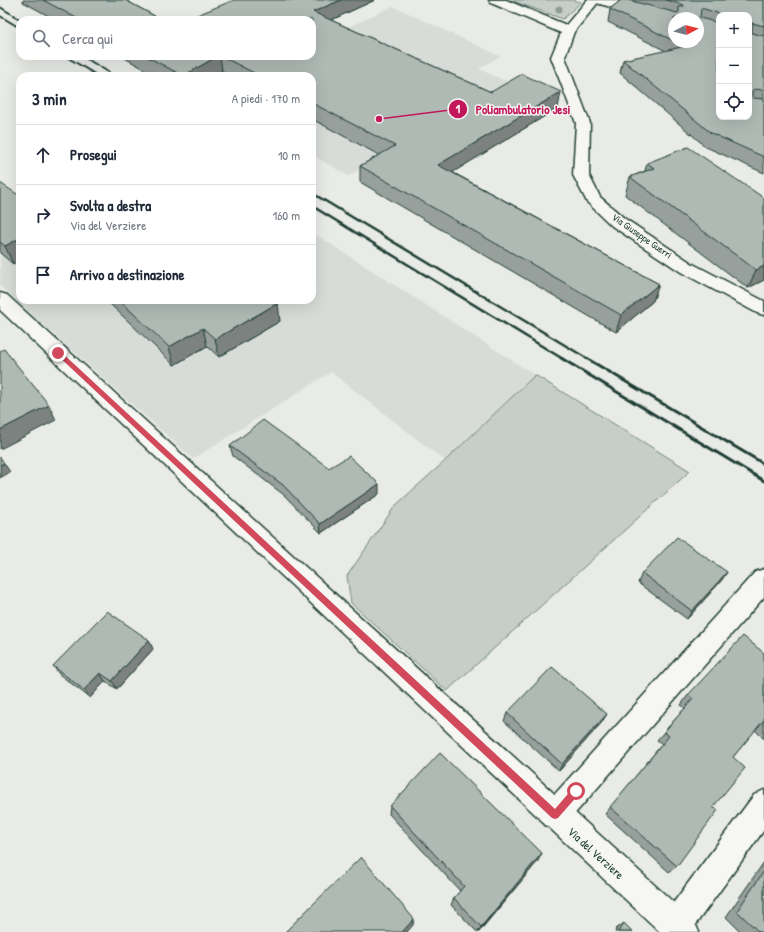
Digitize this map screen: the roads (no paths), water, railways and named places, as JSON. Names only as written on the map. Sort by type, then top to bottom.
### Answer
[{"type":"street","points":[[495,0],[568,31]]},
{"type":"street","name":"Via Giuseppe Guerri","points":[[594,0],[568,31],[558,57],[583,123],[581,175],[593,199],[618,222],[687,268],[764,309]]},
{"type":"street","points":[[600,0],[668,18]]},
{"type":"street","name":"Via del Verziere","points":[[0,299],[555,815],[680,928]]},
{"type":"street","points":[[555,815],[764,580]]},
{"type":"street","points":[[680,928],[764,805]]},
{"type":"railway","points":[[0,7],[16,17]]},
{"type":"railway","points":[[0,16],[16,26]]},
{"type":"railway","points":[[72,60],[91,72]]},
{"type":"railway","points":[[89,60],[108,72]]},
{"type":"railway","points":[[316,195],[588,359]]},
{"type":"railway","points":[[316,208],[563,359]]},
{"type":"railway","points":[[561,358],[764,481]]},
{"type":"railway","points":[[586,358],[764,464]]},
{"type":"place","name":"Poliambulatorio Jesi","points":[[379,119]]}]
